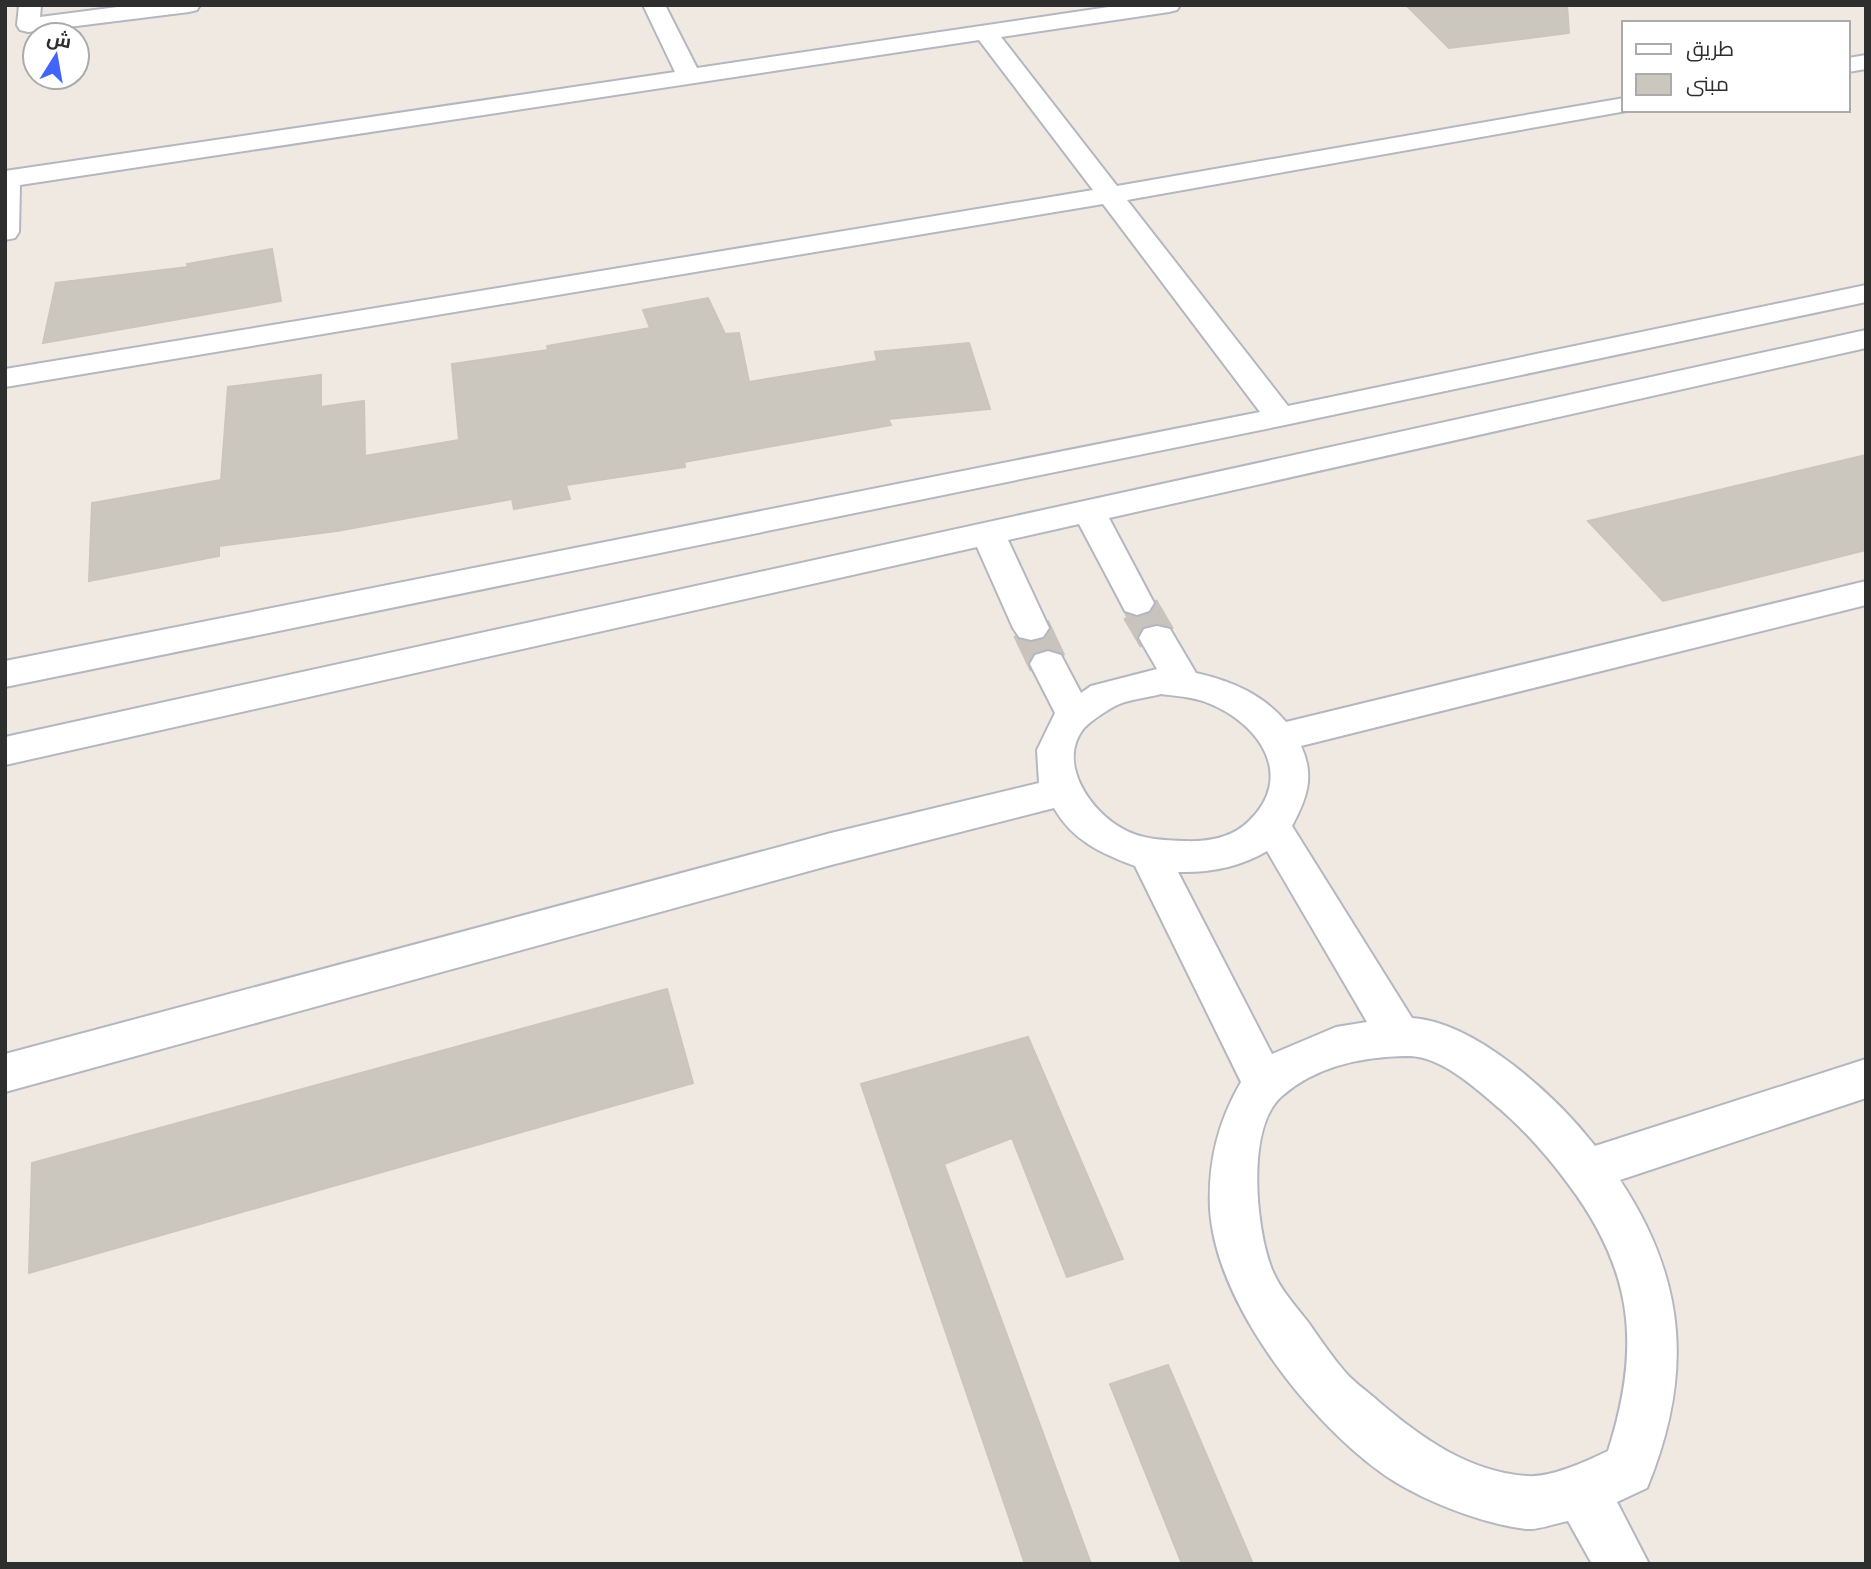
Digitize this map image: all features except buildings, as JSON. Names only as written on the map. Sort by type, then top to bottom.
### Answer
[{"type":"street","points":[[30,5],[28,26],[189,5]]},
{"type":"street","points":[[654,5],[689,76]]},
{"type":"street","points":[[5,232],[6,179],[1169,5]]},
{"type":"street","points":[[985,32],[1280,417]]},
{"type":"street","points":[[5,378],[1110,195],[1622,105]]},
{"type":"street","points":[[5,674],[1280,417],[1866,293]]},
{"type":"street","points":[[5,751],[1866,339]]},
{"type":"street","points":[[1089,511],[1137,603]]},
{"type":"street","points":[[988,534],[1031,628]]},
{"type":"street","points":[[1278,738],[1866,593]]},
{"type":"street","points":[[1157,638],[1184,684]]},
{"type":"street","points":[[1048,664],[1074,714]]},
{"type":"street","points":[[1161,681],[1224,694],[1266,723],[1278,738],[1287,753],[1292,778],[1287,803],[1272,825],[1249,843],[1219,854],[1184,859],[1149,854],[1116,843],[1087,826],[1061,792],[1056,778],[1054,754],[1062,730],[1074,714],[1101,694],[1129,685],[1161,681]]},
{"type":"street","points":[[5,1073],[818,853],[1061,792]]},
{"type":"street","points":[[1272,825],[1400,1038]]},
{"type":"street","points":[[1149,854],[1264,1083]]},
{"type":"street","points":[[1400,1038],[1427,1039],[1475,1063],[1518,1096],[1603,1192],[1634,1248],[1651,1320],[1653,1373],[1642,1429],[1628,1469],[1581,1491],[1529,1503],[1485,1493],[1443,1478],[1398,1453],[1322,1383],[1293,1345],[1247,1269],[1234,1211],[1234,1161],[1244,1119],[1264,1083],[1296,1062],[1336,1046],[1400,1038]]},
{"type":"street","points":[[1586,1170],[1866,1079]]},
{"type":"street","points":[[1581,1491],[1622,1564]]},
{"type":"tunnel","points":[[1137,603],[1140,609]]},
{"type":"tunnel","points":[[1140,609],[1157,638]]},
{"type":"tunnel","points":[[1031,628],[1048,664]]}]
